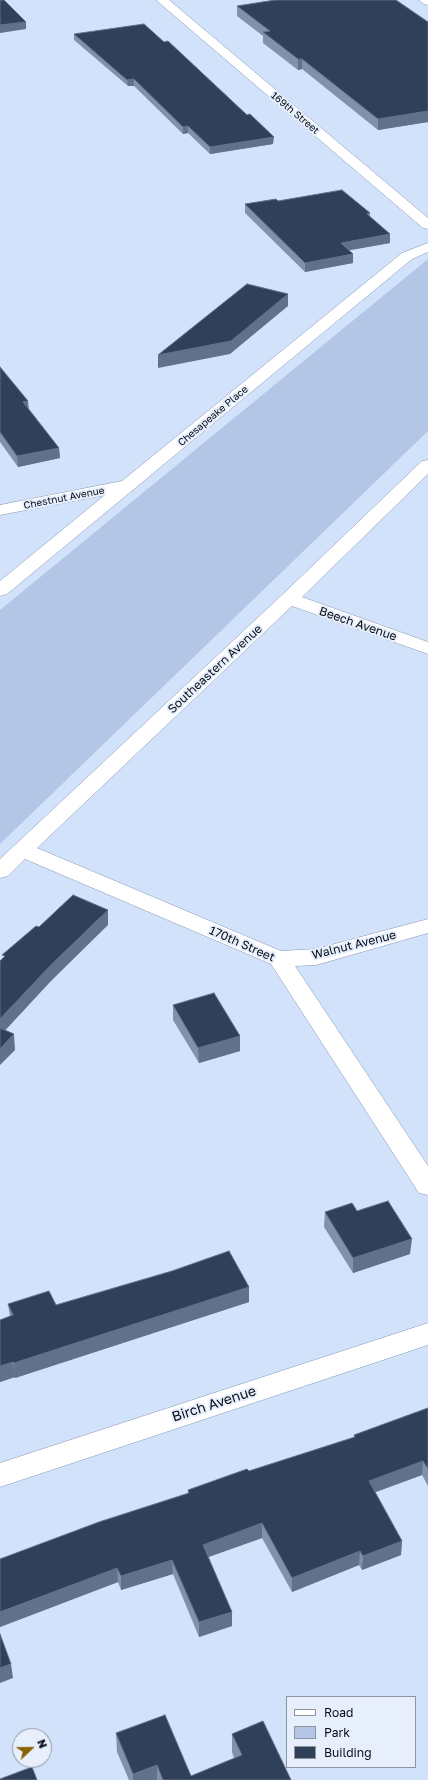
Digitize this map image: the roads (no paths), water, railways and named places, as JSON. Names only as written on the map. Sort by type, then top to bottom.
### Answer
[{"type":"street","name":"169th Street","points":[[162,0],[428,225]]},
{"type":"street","name":"Chesapeake Place","points":[[0,590],[407,256],[428,247]]},
{"type":"street","name":"Southeastern Avenue","points":[[0,871],[289,599],[428,465]]},
{"type":"street","name":"Chestnut Avenue","points":[[0,510],[128,485]]},
{"type":"street","name":"Beech Avenue","points":[[289,599],[428,648]]},
{"type":"street","name":"170th Street","points":[[22,850],[279,959],[428,1186]]},
{"type":"street","name":"Walnut Avenue","points":[[279,959],[316,957],[428,926]]},
{"type":"street","name":"Birch Avenue","points":[[0,1474],[428,1334]]}]
